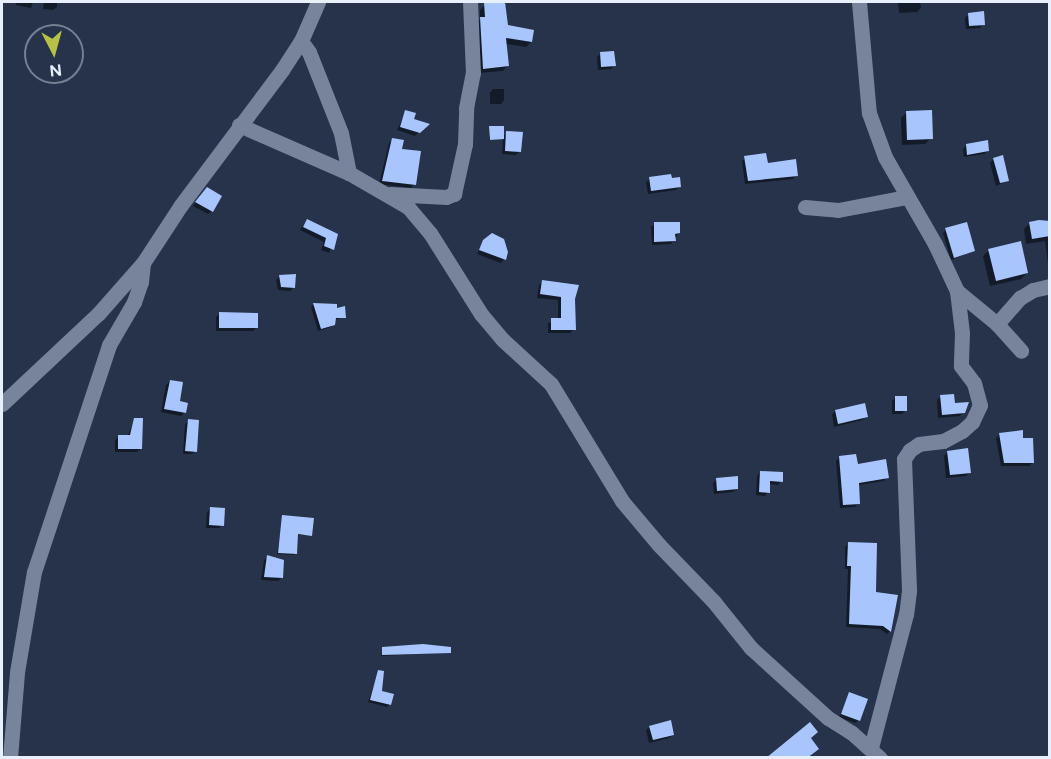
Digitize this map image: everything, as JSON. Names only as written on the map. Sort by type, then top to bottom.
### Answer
[{"type":"street","points":[[2,404],[98,314],[143,263],[181,205],[282,70],[301,41],[318,2]]},
{"type":"street","points":[[387,193],[446,197],[454,194],[465,144],[466,108],[473,73],[470,2]]},
{"type":"street","points":[[239,125],[350,173],[399,200],[417,216],[481,315],[503,340],[551,384],[622,501],[659,545],[714,602],[751,648],[828,718],[875,752],[906,614],[909,591],[904,459],[910,450],[919,444],[943,441],[962,431],[972,422],[980,405],[974,383],[961,366],[962,333],[957,291],[935,244],[885,157],[869,113],[859,2]]},
{"type":"street","points":[[301,41],[309,52],[341,133],[350,173]]},
{"type":"street","points":[[805,207],[838,210],[906,197]]},
{"type":"street","points":[[10,758],[17,672],[34,572],[105,356],[134,302],[141,282],[143,263]]},
{"type":"street","points":[[997,324],[1020,298],[1033,290],[1050,286]]},
{"type":"street","points":[[957,291],[997,324],[1021,351]]},
{"type":"building","points":[[505,2],[508,25],[534,30],[532,42],[506,38],[509,66],[483,69],[480,17],[485,17],[484,3]]},
{"type":"building","points":[[984,11],[985,25],[969,26],[968,13]]},
{"type":"building","points":[[614,51],[616,66],[601,67],[600,52]]},
{"type":"building","points":[[405,110],[416,113],[414,119],[430,124],[420,133],[400,127]]},
{"type":"building","points":[[932,110],[933,139],[907,140],[906,111]]},
{"type":"building","points":[[489,126],[504,126],[504,139],[490,140]]},
{"type":"building","points":[[506,131],[523,132],[521,152],[505,151]]},
{"type":"building","points":[[392,138],[404,140],[402,149],[421,151],[416,185],[382,181]]},
{"type":"building","points":[[988,140],[989,151],[967,155],[966,144]]},
{"type":"building","points":[[766,153],[768,163],[796,159],[798,176],[748,181],[744,156]]},
{"type":"building","points":[[1003,155],[1009,181],[1000,183],[993,158]]},
{"type":"building","points":[[671,174],[672,178],[680,177],[681,187],[651,191],[649,177]]},
{"type":"building","points":[[207,187],[222,196],[213,212],[195,202]]},
{"type":"building","points":[[307,219],[338,234],[334,250],[324,246],[326,238],[303,227]]},
{"type":"building","points":[[1050,221],[1050,236],[1032,239],[1029,222]]},
{"type":"building","points":[[654,222],[680,222],[680,233],[675,234],[676,241],[654,242]]},
{"type":"building","points":[[967,222],[975,251],[954,258],[945,228]]},
{"type":"building","points":[[492,233],[504,239],[508,252],[506,260],[479,250],[483,240]]},
{"type":"building","points":[[1021,241],[1028,273],[996,281],[988,249]]},
{"type":"building","points":[[296,274],[295,288],[281,287],[279,275]]},
{"type":"building","points":[[542,280],[579,285],[575,299],[576,330],[551,330],[551,318],[561,318],[561,297],[540,294]]},
{"type":"building","points":[[313,303],[337,304],[337,308],[345,306],[346,318],[336,318],[335,325],[321,329]]},
{"type":"building","points":[[219,312],[258,313],[258,328],[219,328]]},
{"type":"building","points":[[170,380],[183,382],[180,401],[188,403],[186,413],[164,409]]},
{"type":"building","points":[[954,394],[955,403],[969,402],[965,413],[942,415],[940,395]]},
{"type":"building","points":[[895,396],[907,396],[907,411],[895,411]]},
{"type":"building","points":[[865,403],[868,417],[838,424],[835,410]]},
{"type":"building","points":[[134,418],[143,418],[142,449],[118,449],[118,435],[130,435]]},
{"type":"building","points":[[188,419],[199,420],[197,452],[185,451]]},
{"type":"building","points":[[1023,430],[1023,438],[1033,438],[1034,463],[1004,463],[999,433]]},
{"type":"building","points":[[968,448],[971,473],[950,475],[947,451]]},
{"type":"building","points":[[856,454],[858,464],[886,459],[889,478],[859,483],[860,504],[843,505],[839,456]]},
{"type":"building","points":[[760,471],[783,472],[783,482],[770,481],[770,493],[759,492]]},
{"type":"building","points":[[738,476],[738,489],[717,491],[716,478]]},
{"type":"building","points":[[210,507],[225,508],[224,526],[209,525]]},
{"type":"building","points":[[282,515],[314,518],[312,536],[298,534],[297,554],[278,553]]},
{"type":"building","points":[[848,542],[877,543],[876,592],[898,595],[891,632],[883,626],[849,624],[851,566],[847,566]]},
{"type":"building","points":[[267,555],[284,560],[283,578],[264,577]]},
{"type":"building","points":[[423,644],[451,647],[451,653],[382,655],[382,647]]},
{"type":"building","points":[[378,670],[384,671],[382,691],[394,694],[391,705],[370,700]]},
{"type":"building","points":[[849,692],[868,699],[860,721],[841,714]]},
{"type":"building","points":[[671,720],[674,735],[653,740],[649,726]]},
{"type":"building","points":[[810,722],[818,732],[811,738],[819,749],[807,758],[766,758]]}]
